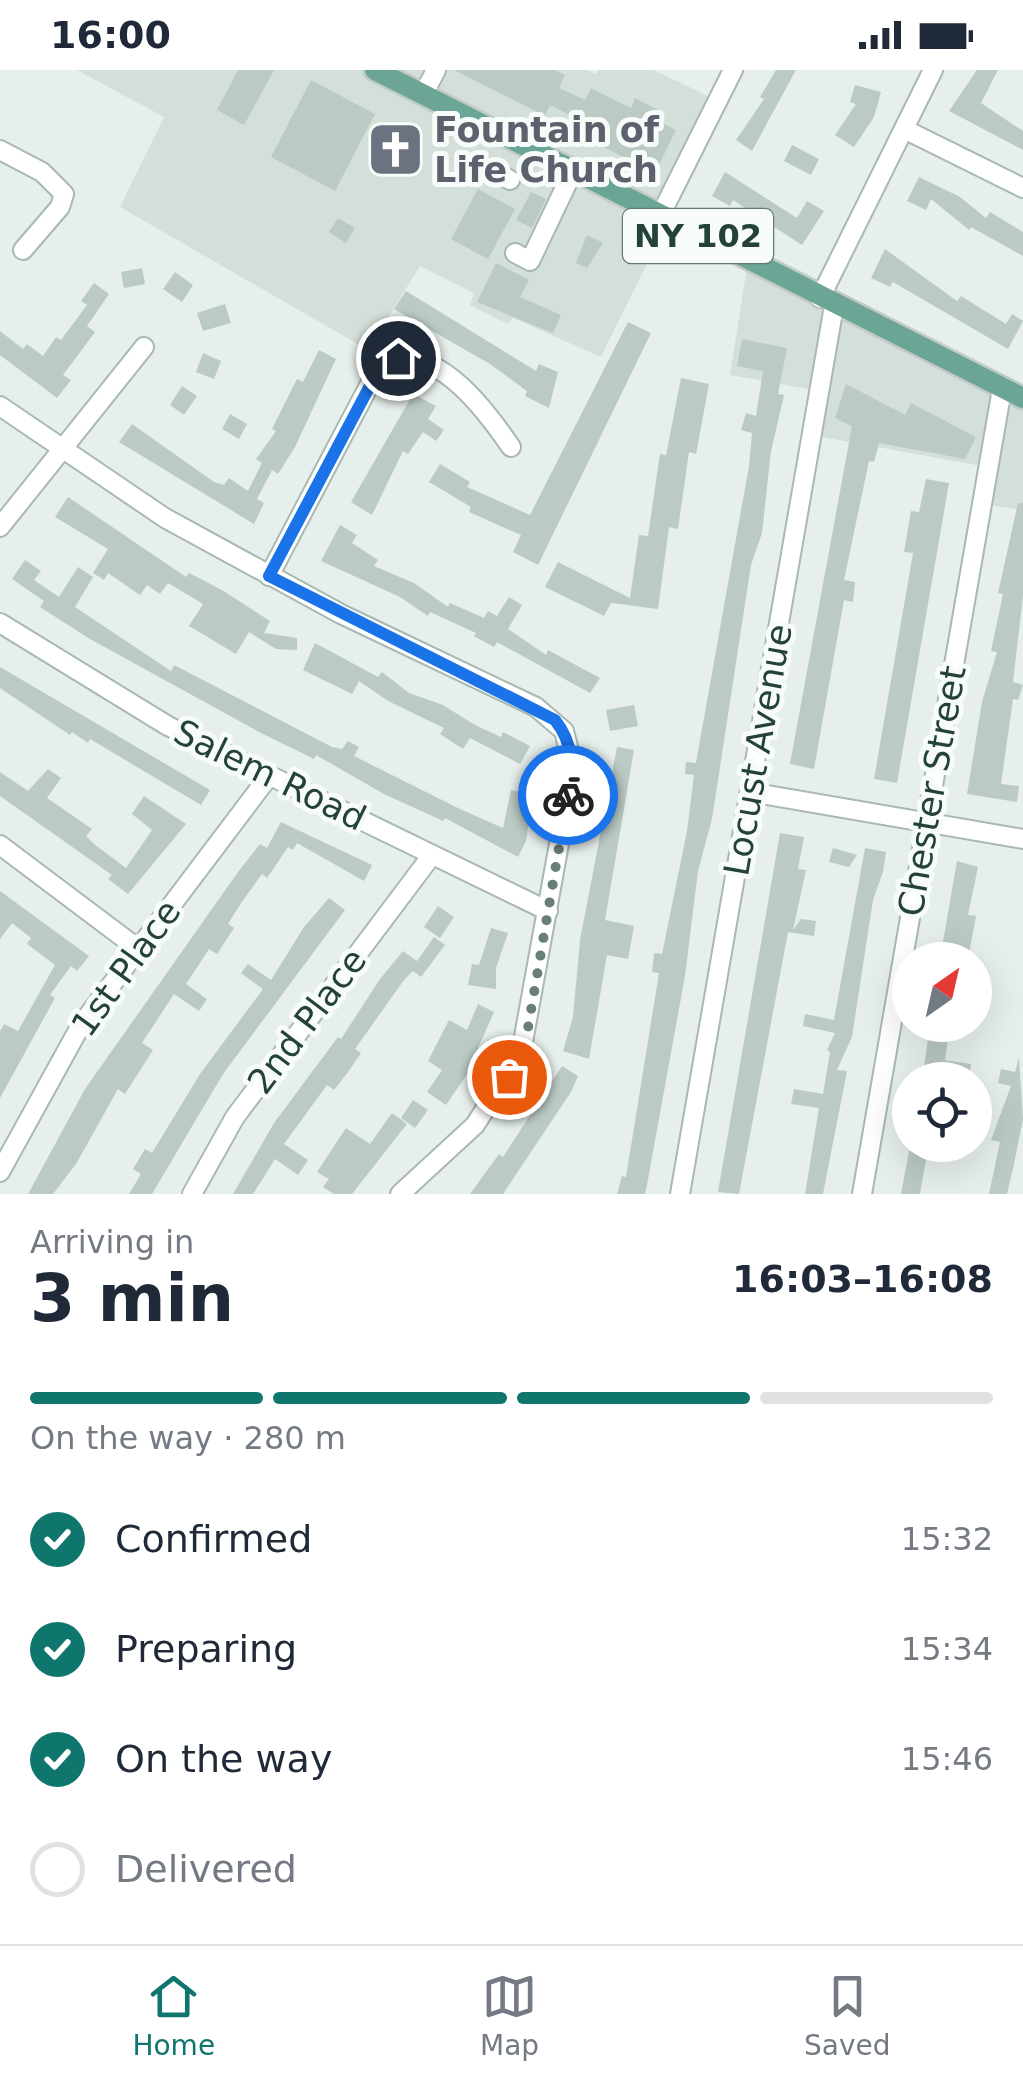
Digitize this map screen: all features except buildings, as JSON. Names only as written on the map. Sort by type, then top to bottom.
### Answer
[{"type":"main road","name":"NY 102","points":[[375,70],[1023,398]]},
{"type":"street","points":[[423,95],[436,70]]},
{"type":"street","points":[[660,216],[733,70]]},
{"type":"street","name":"Locust Avenue","points":[[680,1194],[750,792],[827,302],[933,70]]},
{"type":"street","points":[[904,128],[1023,188]]},
{"type":"street","points":[[0,150],[42,172],[64,194],[60,207],[24,250]]},
{"type":"street","points":[[477,163],[510,180]]},
{"type":"street","points":[[516,253],[530,260],[573,171]]},
{"type":"street","points":[[0,527],[144,347]]},
{"type":"street","points":[[269,576],[372,382],[389,360],[422,364],[472,392],[511,448]]},
{"type":"street","name":"Chester Street","points":[[862,1194],[1002,388]]},
{"type":"street","points":[[0,406],[164,518],[269,576],[555,720],[569,742],[573,767],[528,1028],[509,1077],[476,1125],[400,1194]]},
{"type":"street","name":"Salem Road","points":[[0,624],[106,690],[269,776],[548,911]]},
{"type":"street","name":"1st Place","points":[[0,1172],[82,1025],[269,776]]},
{"type":"street","points":[[750,792],[1023,838]]},
{"type":"street","points":[[0,845],[137,948]]},
{"type":"street","name":"2nd Place","points":[[192,1194],[235,1116],[432,854]]},
{"type":"shaded area","points":[[77,70],[587,70],[596,74],[598,70],[654,70],[718,101],[661,216],[1023,398],[1023,510],[982,504],[987,467],[812,435],[819,391],[730,375],[748,261],[668,221],[601,357],[513,318],[508,324],[470,305],[474,293],[420,266],[368,350],[120,207],[164,117]]},
{"type":"way so far","points":[[509,1077],[528,1028],[568,795]]},
{"type":"place","name":"Fountain of Life Church","points":[[395,150]]},
{"type":"route","points":[[398,358],[380,368],[269,576],[536,707],[555,720],[569,742],[573,767],[568,795]]}]
